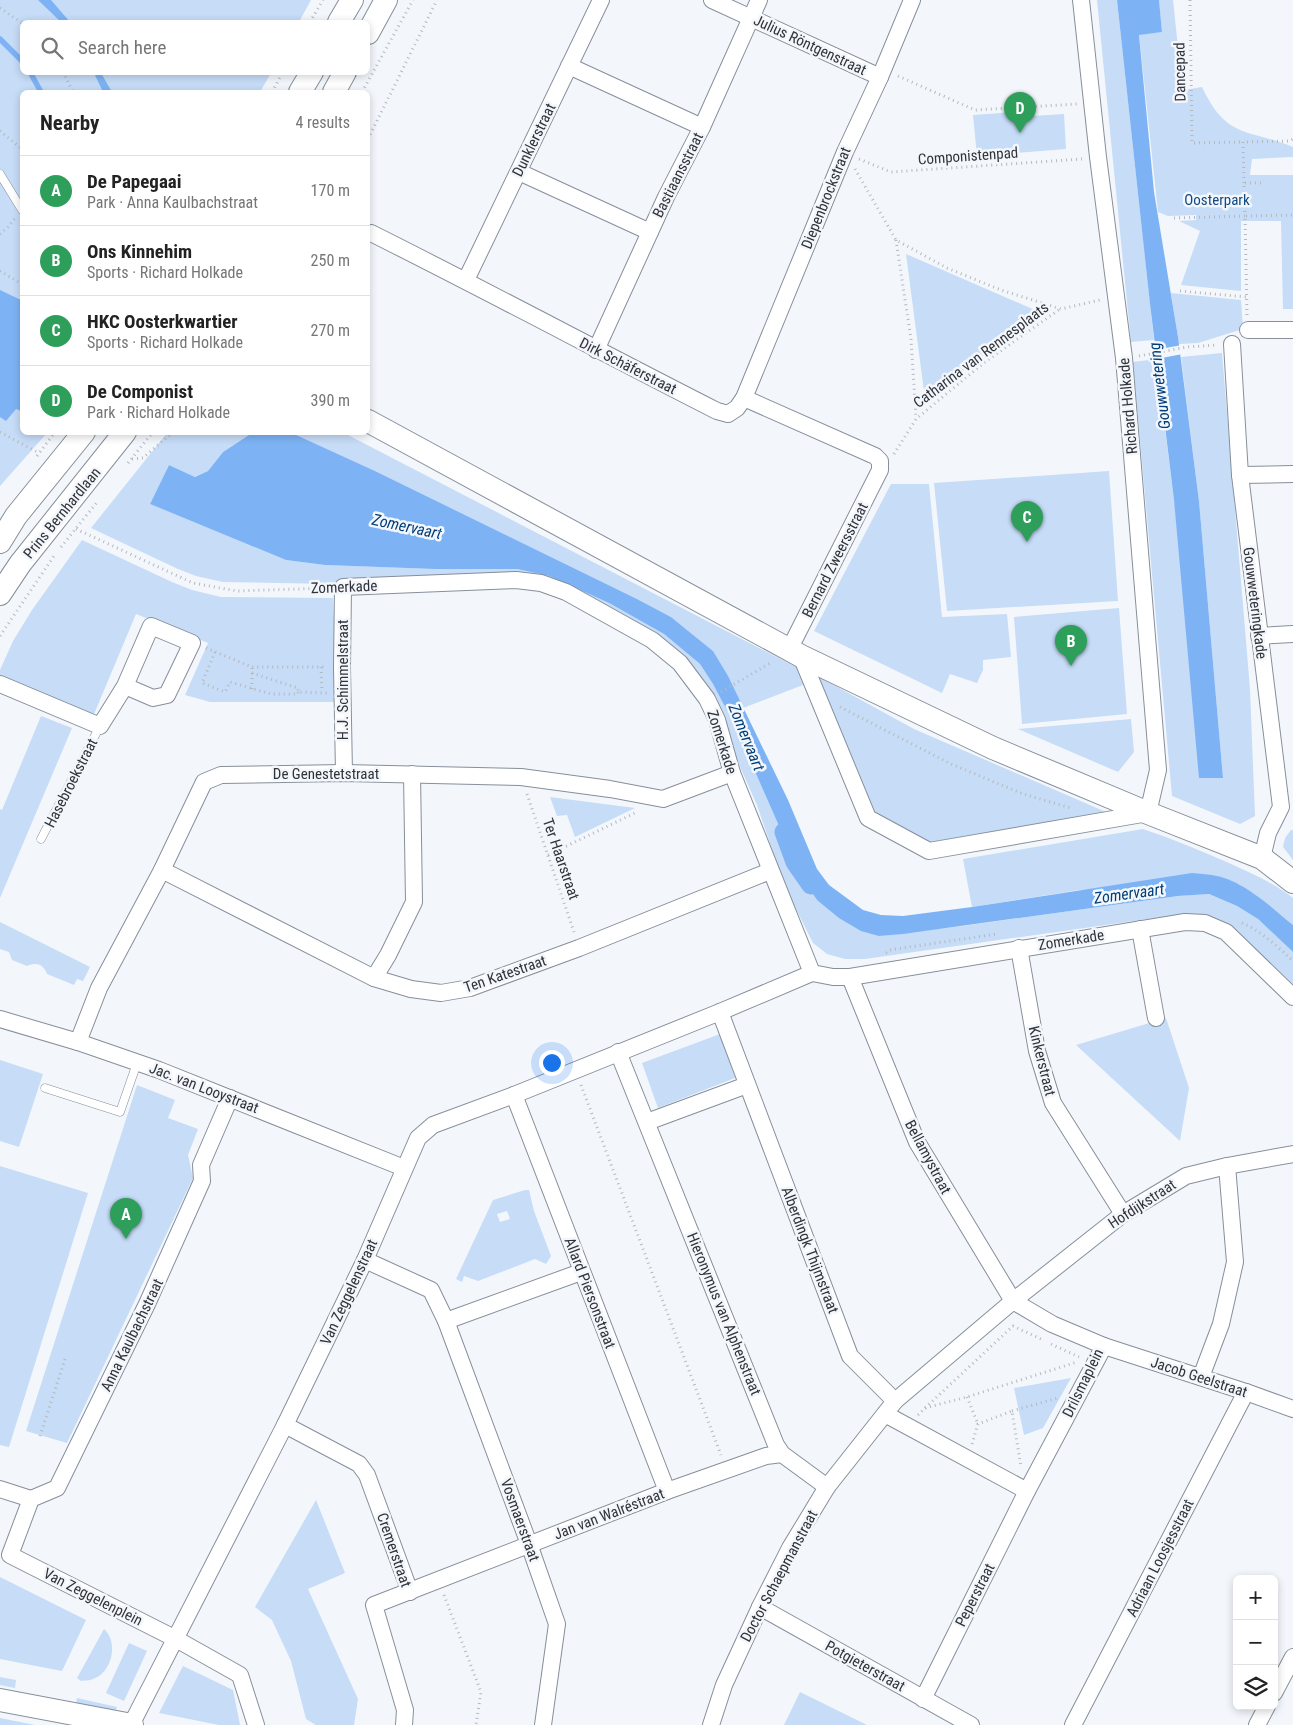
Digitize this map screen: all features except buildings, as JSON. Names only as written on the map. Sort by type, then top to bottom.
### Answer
[{"type":"street","points":[[340,20],[352,0]]},
{"type":"street","points":[[370,29],[386,0]]},
{"type":"street","name":"Dunklerstraat","points":[[466,280],[601,0]]},
{"type":"street","name":"Julius Röntgenstraat","points":[[712,0],[881,73]]},
{"type":"street","name":"Bastiaansstraat","points":[[596,350],[650,232],[702,127],[759,0]]},
{"type":"street","name":"Diepenbrockstraat","points":[[744,398],[844,152],[881,73],[912,0]]},
{"type":"street","name":"Richard Holkade","points":[[1081,0],[1098,158],[1128,397],[1158,770],[1148,813]]},
{"type":"street","points":[[570,66],[702,127]]},
{"type":"street","points":[[301,90],[310,75]]},
{"type":"street","points":[[335,90],[344,75]]},
{"type":"street","points":[[519,172],[650,232]]},
{"type":"street","name":"Dirk Schäferstraat","points":[[370,233],[466,280],[596,350],[717,411],[728,414],[737,408],[744,398]]},
{"type":"street","points":[[1248,330],[1293,330]]},
{"type":"street","name":"Gouwweteringkade","points":[[1232,344],[1240,475],[1259,636],[1287,812],[1268,833],[1262,858]]},
{"type":"street","points":[[744,398],[875,456],[880,466]]},
{"type":"street","points":[[370,423],[790,651],[993,748],[1262,858],[1293,882]]},
{"type":"street","name":"Prins Bernhardlaan","points":[[0,542],[16,516],[82,435]]},
{"type":"street","name":"Prins Bernhardlaan","points":[[0,594],[20,564],[122,435]]},
{"type":"street","name":"Bernard Zweersstraat","points":[[790,651],[880,466]]},
{"type":"street","points":[[1240,475],[1293,474]]},
{"type":"street","points":[[0,549],[20,564]]},
{"type":"street","name":"Zomerkade","points":[[343,587],[516,580],[541,583],[566,592],[652,640],[680,663],[707,698],[717,720],[732,773],[812,973],[850,977],[1185,922],[1205,923],[1226,932],[1293,997]]},
{"type":"street","name":"H.J. Schimmelstraat","points":[[343,587],[342,694],[344,773]]},
{"type":"street","name":"Hasebroekstraat","points":[[0,684],[100,726],[125,686],[150,626],[192,643]]},
{"type":"street","points":[[1259,636],[1293,634]]},
{"type":"street","points":[[125,686],[153,698],[167,695],[192,643]]},
{"type":"street","points":[[790,651],[818,696],[868,818],[929,851],[1148,813]]},
{"type":"street","name":"De Genestetstraat","points":[[78,1042],[99,988],[162,870],[204,782],[221,775],[344,773],[522,777],[663,799],[732,773]]},
{"type":"street","points":[[374,978],[388,955],[414,902],[412,774]]},
{"type":"street","name":"Ten Katestraat","points":[[162,870],[374,978],[411,989],[441,993],[470,988],[579,948],[770,871]]},
{"type":"street","points":[[1140,929],[1156,1018]]},
{"type":"street","name":"Kinkerstraat","points":[[1019,948],[1037,1051],[1053,1103],[1123,1214]]},
{"type":"street","name":"Van Zeggelenstraat","points":[[176,1639],[285,1425],[365,1260],[418,1138],[432,1125],[514,1095],[812,973]]},
{"type":"street","name":"Bellamystraat","points":[[850,977],[917,1142],[1013,1301]]},
{"type":"street","points":[[618,1052],[647,1122],[747,1085],[720,1012]]},
{"type":"street","name":"Jac. van Looystraat","points":[[0,1019],[78,1042],[137,1063],[404,1168]]},
{"type":"street","name":"Alberdingk Thijmstraat","points":[[747,1085],[850,1356],[895,1401]]},
{"type":"street","name":"Allard Piersonstraat","points":[[514,1095],[666,1491]]},
{"type":"street","name":"Anna Kaulbachstraat","points":[[31,1498],[57,1488],[148,1304],[202,1180],[201,1165],[230,1098]]},
{"type":"street","name":"Hieronymus van Alphenstraat","points":[[647,1122],[772,1436],[782,1454],[826,1487]]},
{"type":"street","name":"Hofdijkstraat","points":[[1013,1301],[1123,1214],[1186,1176],[1227,1166],[1293,1154]]},
{"type":"street","points":[[1201,1377],[1221,1324],[1235,1262],[1227,1166]]},
{"type":"street","name":"Vosmaerstraat","points":[[365,1260],[431,1290],[446,1321],[529,1544],[556,1624],[543,1725]]},
{"type":"street","points":[[446,1321],[581,1272]]},
{"type":"street","points":[[1013,1301],[895,1401],[885,1414],[1027,1491]]},
{"type":"street","name":"Drilsmaplein","points":[[1013,1301],[1052,1324],[1104,1346],[1027,1491]]},
{"type":"street","name":"Jacob Geelstraat","points":[[1104,1346],[1293,1409]]},
{"type":"street","name":"Adriaan Loosjesstraat","points":[[1073,1725],[1246,1392]]},
{"type":"street","name":"Doctor Schaepmanstraat","points":[[710,1725],[724,1685],[790,1548],[826,1487],[885,1414]]},
{"type":"street","name":"Cremerstraat","points":[[285,1425],[359,1464],[368,1475],[410,1592],[374,1605],[405,1710],[404,1725]]},
{"type":"street","name":"Jan van Walréstraat","points":[[410,1592],[666,1491],[766,1456],[782,1454]]},
{"type":"street","points":[[0,1489],[31,1498]]},
{"type":"street","name":"Peperstraat","points":[[923,1699],[1027,1491]]},
{"type":"street","name":"Van Zeggelenplein","points":[[31,1498],[10,1555],[176,1639],[240,1675],[256,1725]]},
{"type":"street","name":"Potgieterstraat","points":[[760,1607],[971,1725]]},
{"type":"street","points":[[0,1700],[132,1725],[176,1639]]},
{"type":"street","points":[[1278,1685],[1293,1657]]},
{"type":"street","points":[[1257,1725],[1265,1710]]},
{"type":"lane","points":[[0,174],[20,207]]},
{"type":"lane","name":"Hasebroekstraat","points":[[41,840],[100,726]]},
{"type":"lane","points":[[45,1088],[120,1112],[137,1063]]},
{"type":"path","points":[[311,20],[323,0]]},
{"type":"path","points":[[363,90],[413,0]]},
{"type":"path","points":[[370,134],[437,0]]},
{"type":"path","name":"Dancepad","points":[[1190,0],[1192,143],[1243,142]]},
{"type":"path","points":[[0,8],[20,23]]},
{"type":"path","points":[[881,73],[975,110],[1093,103]]},
{"type":"path","points":[[64,75],[72,90]]},
{"type":"path","points":[[273,90],[281,75]]},
{"type":"path","points":[[0,131],[20,147]]},
{"type":"path","points":[[1248,330],[1243,142],[1290,141],[1293,139]]},
{"type":"path","name":"Componistenpad","points":[[844,152],[891,172],[1098,158]]},
{"type":"path","name":"Catharina van Rennesplaats","points":[[844,152],[896,240],[911,339],[916,418]]},
{"type":"path","points":[[1244,183],[1266,183]]},
{"type":"path","points":[[0,234],[20,212]]},
{"type":"path","points":[[1174,218],[1293,215]]},
{"type":"path","name":"Catharina van Rennesplaats","points":[[896,240],[947,268],[1001,290],[1061,308]]},
{"type":"path","points":[[0,271],[20,283]]},
{"type":"path","points":[[1180,290],[1247,297]]},
{"type":"path","name":"Catharina van Rennesplaats","points":[[880,466],[895,454],[916,418],[985,362],[1061,308],[1116,297]]},
{"type":"path","points":[[1154,353],[1187,347],[1232,344]]},
{"type":"path","points":[[0,432],[39,453],[53,435]]},
{"type":"path","points":[[151,435],[131,460],[143,458],[170,435]]},
{"type":"path","name":"Zomerkade","points":[[76,529],[193,583],[237,591],[343,587]]},
{"type":"path","name":"Prins Bernhardlaan","points":[[0,636],[40,576],[76,529]]},
{"type":"path","points":[[192,643],[252,667],[342,667]]},
{"type":"path","points":[[714,696],[790,651]]},
{"type":"path","points":[[215,652],[202,683],[226,692],[230,682],[271,694],[298,694],[298,692],[342,694]]},
{"type":"path","points":[[252,667],[252,689]]},
{"type":"path","points":[[321,667],[322,692]]},
{"type":"path","points":[[252,673],[298,688],[298,692]]},
{"type":"path","points":[[818,696],[951,764],[1023,794],[1095,815],[1100,822]]},
{"type":"path","name":"Ter Haarstraat","points":[[522,777],[579,948]]},
{"type":"path","points":[[548,855],[663,799]]},
{"type":"path","points":[[575,1070],[727,1470]]},
{"type":"path","points":[[916,1416],[1013,1326],[1085,1359],[967,1397],[925,1408]]},
{"type":"path","points":[[40,1436],[66,1356]]},
{"type":"path","points":[[967,1397],[978,1424],[972,1445],[980,1449]]},
{"type":"path","points":[[978,1424],[1061,1397]]},
{"type":"path","points":[[1012,1412],[1021,1470]]},
{"type":"path","points":[[1021,1470],[1026,1462]]},
{"type":"path","points":[[1013,1466],[1021,1470]]},
{"type":"path","points":[[438,1581],[481,1692],[476,1725]]},
{"type":"green space","points":[[0,0],[311,0],[300,20],[20,20],[20,75],[270,75],[261,90],[20,90],[20,435],[45,435],[0,486]]},
{"type":"green space","points":[[1097,0],[1117,0],[1154,340],[1131,342]]},
{"type":"green space","name":"Oosterpark","points":[[1159,0],[1173,0],[1184,90],[1202,87],[1220,116],[1230,124],[1240,130],[1293,147],[1293,157],[1252,159],[1250,175],[1293,175],[1293,309],[1283,309],[1281,221],[1241,221],[1241,291],[1181,285],[1200,231],[1179,221],[1196,220],[1196,215],[1168,216],[1158,212],[1139,34],[1162,32]]},
{"type":"green space","points":[[1014,112],[1015,117],[1064,114],[1066,149],[977,156],[973,115]]},
{"type":"green space","points":[[906,254],[1044,314],[925,399]]},
{"type":"green space","points":[[1171,293],[1241,300],[1243,329],[1198,343],[1179,344]]},
{"type":"green space","points":[[1222,353],[1250,689],[1255,816],[1240,824],[1172,796],[1133,362],[1156,359],[1174,500],[1223,778],[1199,501],[1181,357]]},
{"type":"green space","points":[[165,435],[249,435],[223,452],[208,471],[195,477],[169,465],[150,504],[286,560],[325,565],[434,569],[517,569],[549,576],[609,603],[664,634],[700,664],[713,684],[734,724],[802,878],[817,900],[879,936],[1178,896],[1209,894],[1237,906],[1258,919],[1293,952],[1293,987],[1207,915],[1176,915],[865,959],[845,959],[827,954],[813,943],[793,903],[757,805],[698,678],[566,587],[488,576],[332,584],[223,582],[196,576],[178,569],[91,528]]},
{"type":"green space","points":[[294,435],[348,435],[796,667],[803,685],[743,708],[713,651],[671,617],[375,471]]},
{"type":"green space","points":[[1109,471],[1118,601],[947,611],[934,483]]},
{"type":"green space","points":[[891,484],[929,484],[942,617],[1007,614],[1011,657],[983,660],[983,670],[977,683],[950,674],[942,693],[814,631]]},
{"type":"green space","points":[[82,540],[172,582],[192,590],[221,597],[333,598],[338,702],[210,702],[185,695],[208,643],[136,614],[92,719],[0,682],[0,670],[13,641],[32,610]]},
{"type":"green space","points":[[1119,608],[1127,714],[1022,724],[1014,617]]},
{"type":"green space","points":[[819,677],[914,729],[1106,812],[928,843],[876,814]]},
{"type":"green space","points":[[41,716],[72,728],[0,898],[0,809],[2,810]]},
{"type":"green space","points":[[1131,719],[1134,752],[1118,772],[1018,729]]},
{"type":"green space","points":[[550,797],[635,808],[575,837],[567,815],[557,816]]},
{"type":"green space","points":[[1143,829],[1229,863],[1278,888],[1293,898],[1293,925],[1256,895],[1239,884],[1079,890],[972,907],[963,859]]},
{"type":"green space","points":[[1293,830],[1293,860],[1283,847],[1285,838]]},
{"type":"green space","points":[[0,922],[90,967],[83,981],[77,979],[74,985],[47,974],[44,968],[39,965],[27,966],[12,960],[9,952],[0,949]]},
{"type":"green space","points":[[1166,1018],[1189,1088],[1180,1141],[1076,1045]]},
{"type":"green space","points":[[720,1034],[735,1078],[658,1108],[642,1063]]},
{"type":"green space","points":[[0,1060],[43,1074],[19,1147],[0,1141]]},
{"type":"green space","points":[[137,1085],[175,1100],[168,1118],[198,1129],[188,1155],[193,1178],[67,1443],[26,1431]]},
{"type":"green space","points":[[0,1166],[88,1193],[9,1447],[0,1445]]},
{"type":"green space","points":[[529,1190],[534,1211],[551,1256],[546,1264],[535,1259],[478,1281],[464,1276],[462,1282],[456,1279],[493,1200]],"holes":[[[507,1211],[510,1219],[500,1222],[497,1214]]]},
{"type":"green space","points":[[1071,1378],[1043,1428],[1024,1435],[1014,1388]]},
{"type":"green space","points":[[316,1500],[345,1573],[308,1589],[358,1699],[354,1725],[316,1725],[306,1719],[291,1661],[272,1620],[255,1607]]},
{"type":"green space","points":[[0,1577],[86,1620],[62,1671],[0,1659]]},
{"type":"green space","points":[[104,1629],[111,1641],[112,1649],[109,1664],[100,1676],[81,1681],[77,1678]]},
{"type":"green space","points":[[129,1643],[147,1651],[124,1701],[106,1693]]},
{"type":"green space","points":[[183,1666],[233,1690],[240,1725],[219,1725],[159,1713]]},
{"type":"green space","points":[[0,1677],[16,1680],[15,1688],[0,1685]]},
{"type":"green space","points":[[800,1692],[867,1725],[784,1725]]},
{"type":"green space","points":[[77,1698],[117,1707],[115,1713],[76,1704]]},
{"type":"green space","points":[[0,1718],[35,1725],[0,1725]]},
{"type":"water","points":[[38,0],[51,0],[68,20],[59,20]]},
{"type":"water","points":[[1117,0],[1159,0],[1162,32],[1139,35],[1154,192],[1178,337],[1199,501],[1223,778],[1199,778],[1174,500],[1150,304]]},
{"type":"water","points":[[95,75],[102,75],[111,90],[102,90]]},
{"type":"water","points":[[0,290],[20,300],[20,410],[16,409],[6,421],[0,417]]},
{"type":"water","points":[[249,435],[296,435],[375,471],[671,617],[713,651],[728,676],[788,800],[817,869],[829,885],[863,910],[881,915],[903,916],[1192,873],[1207,874],[1235,882],[1256,895],[1293,925],[1293,952],[1258,919],[1237,906],[1209,894],[1178,896],[903,934],[879,936],[861,931],[839,918],[817,900],[802,878],[734,724],[713,684],[700,664],[664,634],[609,603],[549,576],[517,569],[434,569],[325,565],[286,560],[150,504],[169,465],[195,477],[208,471],[223,452]]},
{"type":"pier","points":[[1182,345],[1183,354],[1156,359],[1154,350]]},
{"type":"waterway","points":[[0,39],[20,59]]},
{"type":"waterway","points":[[32,75],[40,90]]},
{"type":"waterway","name":"Zomervaart","points":[[784,832],[795,862],[811,885]]},
{"type":"place","name":"De Componist","points":[[1020,133]]},
{"type":"place","name":"HKC Oosterkwartier","points":[[1027,542]]},
{"type":"place","name":"Ons Kinnehim","points":[[1071,666]]},
{"type":"place","name":"De Papegaai","points":[[126,1239]]},
{"type":"water label","name":"Gouwwetering","points":[[1159,386]]}]
